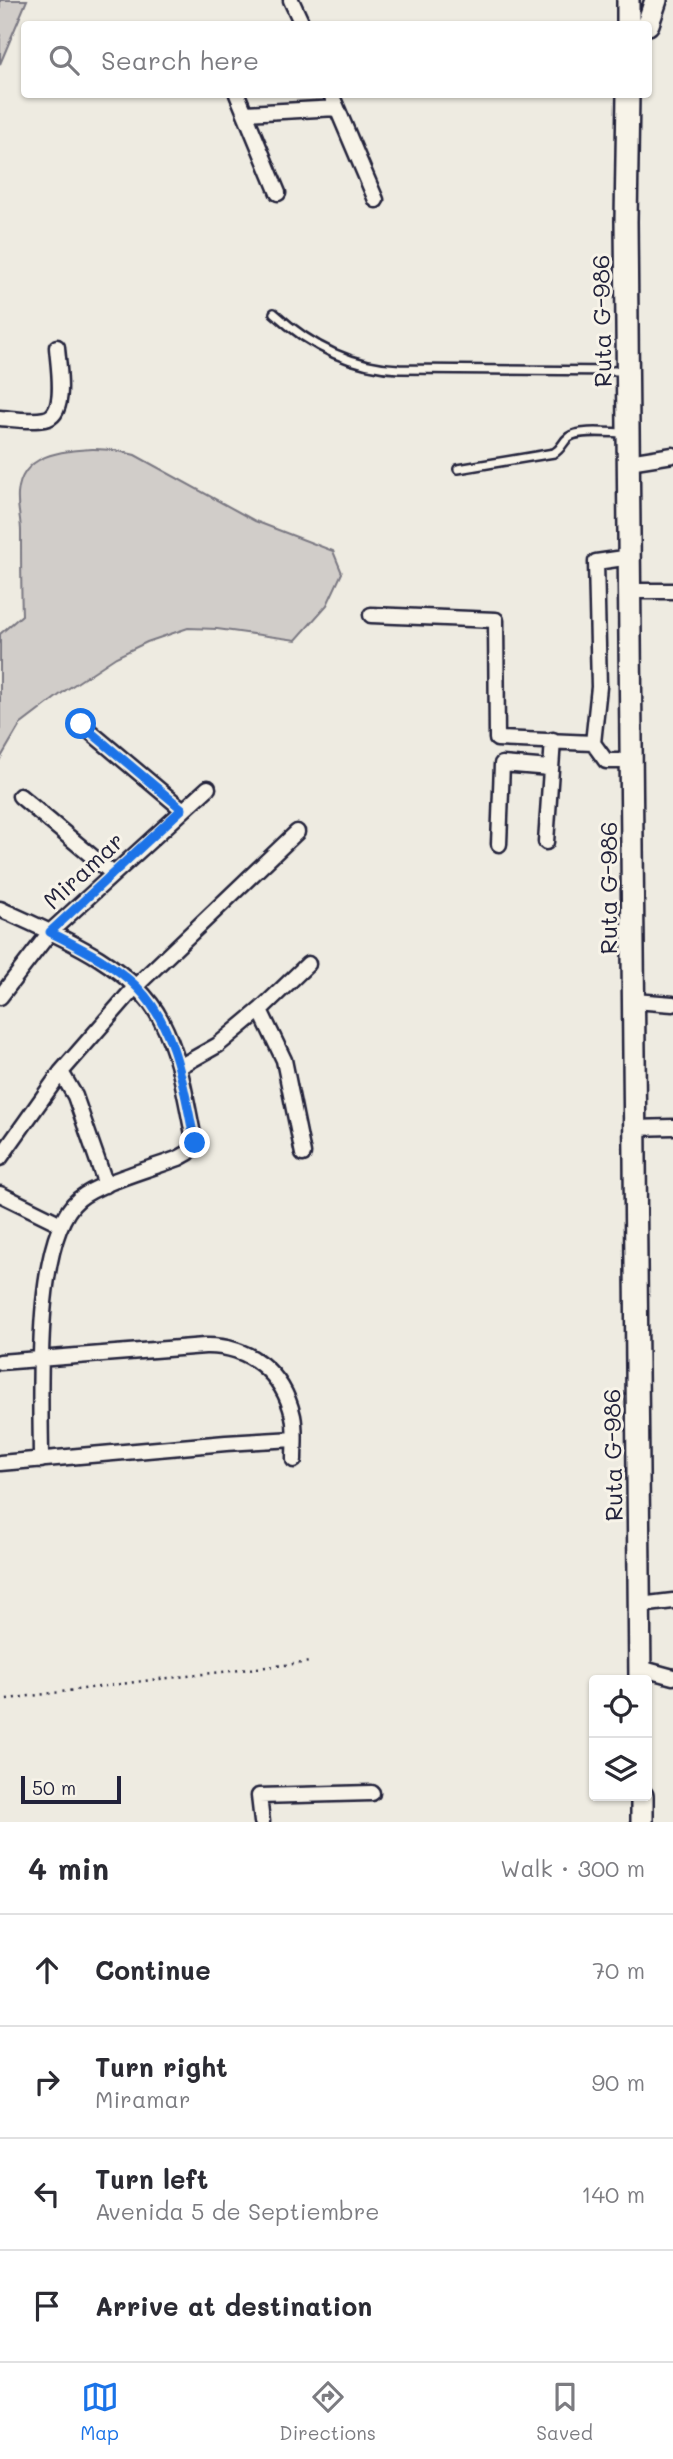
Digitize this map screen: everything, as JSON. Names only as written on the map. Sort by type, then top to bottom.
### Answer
[{"type":"main road","points":[[628,0],[628,21]]},
{"type":"main road","points":[[649,21],[656,0]]},
{"type":"main road","name":"Ruta G-986","points":[[628,98],[640,1674]]},
{"type":"main road","points":[[642,1801],[642,1822]]},
{"type":"street","points":[[291,0],[301,21]]},
{"type":"street","points":[[239,98],[278,193]]},
{"type":"street","points":[[245,113],[334,102],[376,200]]},
{"type":"street","points":[[0,418],[46,419],[55,414],[60,405],[57,347]]},
{"type":"street","points":[[629,462],[673,455]]},
{"type":"street","points":[[631,557],[596,562],[599,687],[593,743],[606,761],[632,761]]},
{"type":"street","points":[[631,591],[673,591]]},
{"type":"street","points":[[371,615],[496,620],[497,739],[593,743]]},
{"type":"street","points":[[81,724],[182,809]]},
{"type":"street","points":[[547,842],[553,740]]},
{"type":"street","points":[[499,844],[502,764],[550,768]]},
{"type":"street","name":"Miramar","points":[[0,997],[50,932],[208,788]]},
{"type":"street","points":[[20,796],[112,873]]},
{"type":"street","points":[[0,1158],[61,1072],[136,986],[297,832]]},
{"type":"street","points":[[0,909],[98,958],[136,986],[160,1018],[179,1067],[195,1143],[188,1153],[178,1158],[81,1196],[61,1224],[49,1269],[41,1360],[41,1460]]},
{"type":"street","points":[[179,1067],[218,1045],[308,964]]},
{"type":"street","points":[[634,1002],[673,1004]]},
{"type":"street","points":[[260,1010],[284,1060],[303,1154]]},
{"type":"street","points":[[61,1072],[75,1096],[106,1185]]},
{"type":"street","points":[[634,1128],[673,1127]]},
{"type":"street","points":[[0,1194],[61,1224]]},
{"type":"street","points":[[0,1362],[205,1346],[229,1348],[259,1361],[279,1383],[292,1414],[295,1460]]},
{"type":"street","points":[[0,1463],[294,1439]]},
{"type":"street","points":[[640,1605],[673,1601]]},
{"type":"street","points":[[640,1674],[673,1677]]},
{"type":"street","points":[[261,1822],[259,1796],[372,1793]]},
{"type":"lane","points":[[274,313],[316,345],[367,366],[399,369],[628,372]]},
{"type":"lane","points":[[458,469],[554,453],[562,448],[568,438],[577,433],[629,433]]},
{"type":"path","points":[[0,1700],[310,1662]]},
{"type":"shaded area","points":[[0,0],[27,0],[0,64]]},
{"type":"shaded area","points":[[94,449],[135,455],[255,521],[333,551],[342,573],[327,605],[296,640],[217,629],[188,628],[147,642],[116,657],[20,725],[0,759],[0,634],[22,615],[18,499],[21,480],[35,462],[46,457],[69,451]]},
{"type":"route","points":[[81,724],[182,809],[50,932],[98,958],[127,978],[154,1008],[179,1067],[195,1143]]}]
